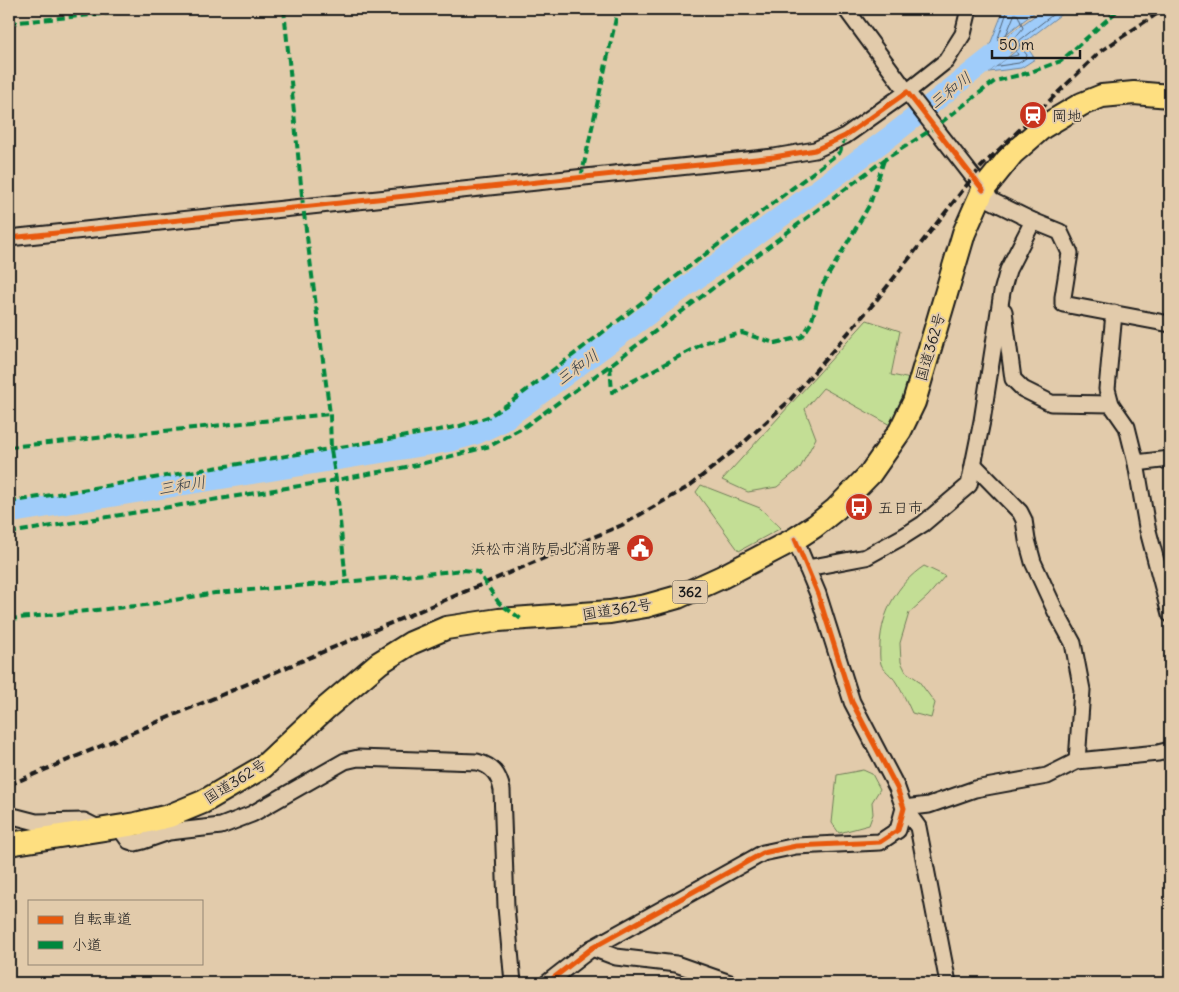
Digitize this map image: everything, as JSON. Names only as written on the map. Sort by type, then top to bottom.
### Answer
[{"type":"highway","name":"国道362号","points":[[9,844],[169,816],[203,802],[263,767],[326,708],[379,663],[411,643],[446,628],[490,621],[610,612],[646,606],[678,597],[722,577],[795,539],[836,509],[870,474],[900,431],[914,402],[964,233],[983,190],[1012,154],[1044,127],[1082,104],[1102,96],[1134,92],[1170,96]]},
{"type":"street","points":[[846,9],[930,123],[992,200],[1032,221],[1060,232],[1070,253],[1063,304],[1170,324]]},
{"type":"street","points":[[9,238],[774,157],[815,150],[845,136],[910,96],[946,61],[963,34],[969,9]]},
{"type":"street","points":[[808,568],[866,557],[923,524],[968,485],[974,465],[982,421],[1002,292],[1008,270],[1032,221]]},
{"type":"street","points":[[1002,292],[1012,379],[1023,389],[1051,403],[1111,404]]},
{"type":"street","points":[[1114,313],[1107,389],[1111,404],[1126,427],[1136,463],[1147,527],[1170,614]]},
{"type":"street","points":[[1136,463],[1170,459]]},
{"type":"street","points":[[974,465],[1020,512],[1024,520],[1033,562],[1056,612],[1073,643],[1082,690],[1077,761]]},
{"type":"street","points":[[795,539],[818,594],[852,702],[897,788],[904,808],[918,827],[948,983]]},
{"type":"street","points":[[904,808],[929,805],[975,789],[1047,776],[1077,761],[1158,753],[1170,750]]},
{"type":"street","points":[[9,816],[36,822],[84,821],[109,828],[135,843],[169,832],[221,826],[252,814],[345,761],[358,758],[477,762],[487,764],[499,778],[502,790],[506,907],[513,983]]},
{"type":"street","points":[[547,983],[592,948],[763,853],[796,846],[880,842],[898,830],[904,808]]},
{"type":"street","points":[[592,948],[616,956],[676,964],[730,983]]},
{"type":"green space","points":[[867,320],[900,331],[891,375],[911,379],[892,426],[823,388],[805,409],[816,438],[800,468],[777,487],[748,492],[722,480]]},
{"type":"green space","points":[[701,485],[760,508],[781,528],[739,551],[696,492]]},
{"type":"green space","points":[[924,566],[945,576],[928,596],[909,613],[900,643],[901,662],[906,672],[918,680],[935,703],[931,718],[912,713],[896,682],[880,662],[881,632],[888,610],[906,581]]},
{"type":"green space","points":[[863,770],[872,774],[880,789],[872,802],[873,814],[869,825],[839,833],[832,823],[837,775]]},
{"type":"water","points":[[1004,9],[1039,9],[989,47]]},
{"type":"water","points":[[1044,9],[1068,9],[984,73],[964,78],[982,64],[987,50]]},
{"type":"water","points":[[1025,44],[1035,59],[1021,68],[989,72]]},
{"type":"waterway","name":"三和川","points":[[9,513],[452,441],[476,434],[501,422],[536,397],[892,135],[1000,50]]},
{"type":"railway","points":[[9,785],[622,525],[688,487],[740,446],[789,401],[875,302],[981,167],[1101,51],[1164,9]]},
{"type":"marked path","points":[[9,23],[152,9]]},
{"type":"marked path","points":[[284,9],[303,206],[330,414],[331,450],[336,480],[346,582]]},
{"type":"marked path","points":[[581,178],[618,9]]},
{"type":"marked path","points":[[9,533],[336,480],[417,465],[490,446],[524,427],[605,369],[884,160],[934,128],[995,81],[1028,73],[1061,61],[1119,9]]},
{"type":"marked path","points":[[9,502],[401,437],[460,426],[488,417],[511,402],[840,152],[845,136]]},
{"type":"marked path","points":[[610,366],[612,392],[706,342],[742,333],[775,343],[802,337],[811,323],[822,286],[870,204],[884,160]]},
{"type":"marked path","points":[[9,447],[330,414]]},
{"type":"marked path","points":[[9,619],[145,605],[215,593],[464,570],[478,572],[499,603],[521,619]]},
{"type":"cycle path","points":[[9,238],[774,157],[815,150],[845,136],[907,92],[983,190]]},
{"type":"cycle path","points":[[547,983],[592,948],[763,853],[796,846],[880,842],[898,830],[904,808],[897,788],[852,702],[818,594],[795,539]]},
{"type":"place","name":"岡地","points":[[1033,115]]},
{"type":"place","name":"五日市","points":[[859,507]]},
{"type":"place","name":"浜松市消防局北消防署","points":[[640,548]]}]
